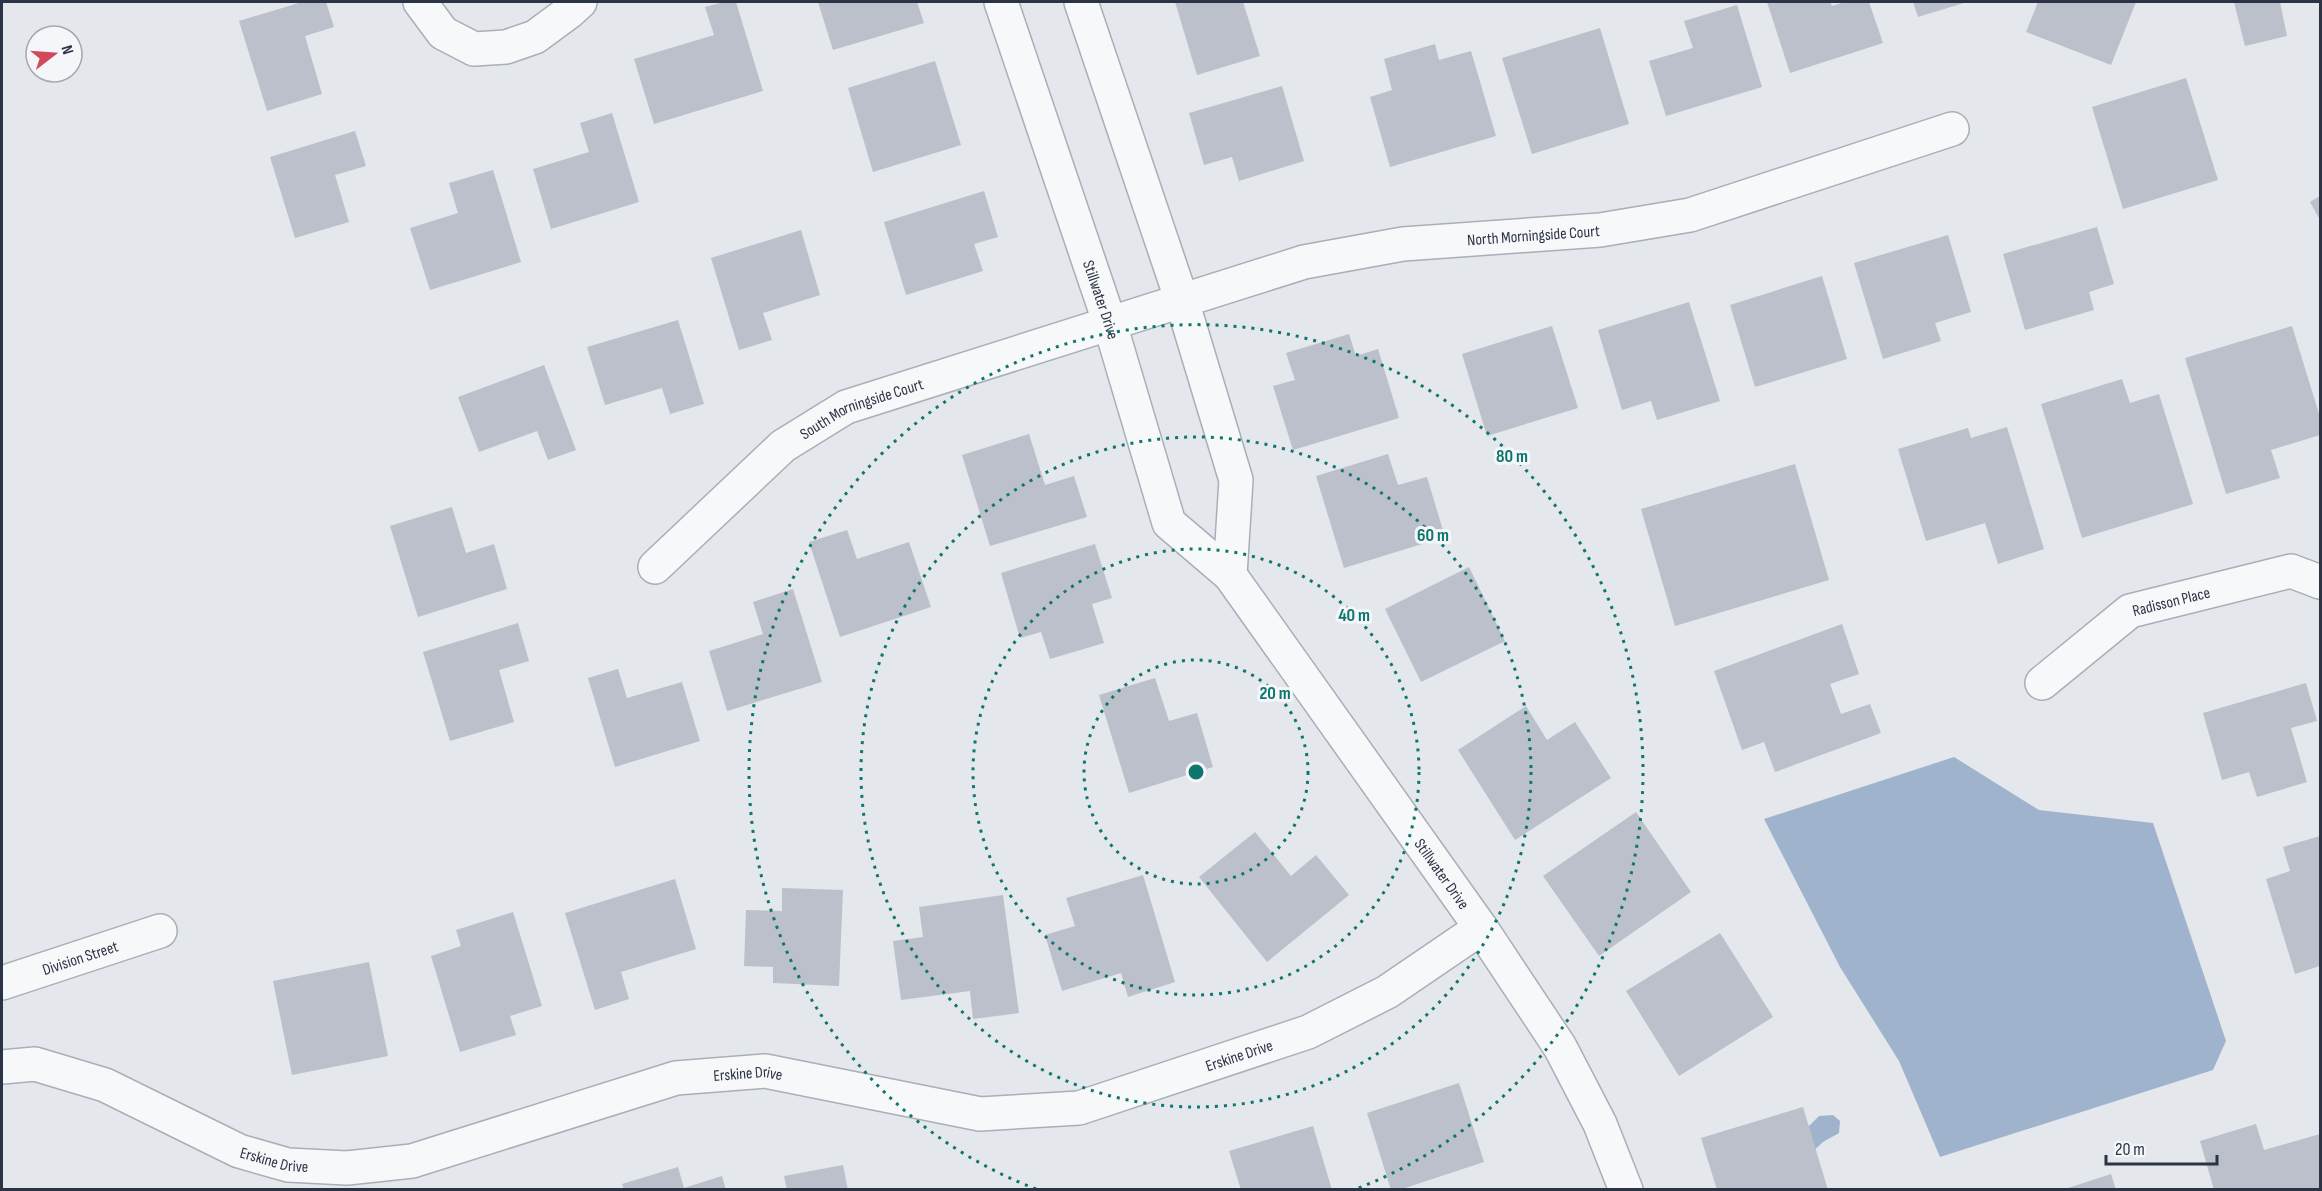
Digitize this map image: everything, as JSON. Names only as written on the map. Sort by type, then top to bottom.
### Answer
[{"type":"street","points":[[420,2],[443,33],[474,49],[506,46],[535,37],[580,2]]},
{"type":"street","name":"Stillwater Drive","points":[[1001,2],[1110,324],[1169,524],[1230,575],[1481,928],[1560,1047],[1600,1124],[1626,1190]]},
{"type":"street","points":[[1081,2],[1182,301],[1236,480],[1230,575]]},
{"type":"street","name":"North Morningside Court","points":[[1110,324],[1304,262],[1403,244],[1600,230],[1690,215],[1952,129]]},
{"type":"street","name":"South Morningside Court","points":[[655,567],[783,446],[846,407],[1110,324]]},
{"type":"street","name":"Radisson Place","points":[[2042,683],[2130,611],[2291,571],[2320,582]]},
{"type":"street","name":"Erskine Drive","points":[[2,1067],[35,1064],[105,1084],[239,1151],[288,1165],[346,1168],[412,1161],[676,1078],[742,1072],[765,1071],[980,1114],[1079,1108],[1308,1032],[1387,992],[1481,928]]},
{"type":"street","name":"Division Street","points":[[2,983],[160,931]]},
{"type":"water","points":[[1954,757],[2039,810],[2153,823],[2226,1041],[2213,1070],[1940,1157],[1899,1061],[1840,967],[1764,819]]},
{"type":"water","points":[[1833,1115],[1840,1121],[1839,1133],[1823,1142],[1809,1155],[1808,1127],[1819,1116]]},
{"type":"building","points":[[302,2],[326,2],[334,27],[305,36],[322,94],[267,111],[239,21]]},
{"type":"building","points":[[724,2],[736,2],[763,91],[654,124],[634,59],[714,35],[705,7]]},
{"type":"building","points":[[818,2],[917,2],[924,23],[833,50]]},
{"type":"building","points":[[1175,2],[1243,2],[1260,56],[1197,75]]},
{"type":"building","points":[[1767,2],[1830,2],[1832,6],[1845,2],[1869,2],[1883,43],[1790,73]]},
{"type":"building","points":[[1913,2],[1967,2],[1918,17]]},
{"type":"building","points":[[2038,2],[2136,2],[2111,65],[2026,32]]},
{"type":"building","points":[[2234,2],[2280,2],[2287,36],[2245,46]]},
{"type":"building","points":[[1737,5],[1762,87],[1666,116],[1649,61],[1693,48],[1684,21]]},
{"type":"building","points":[[1600,28],[1629,124],[1532,154],[1502,58]]},
{"type":"building","points":[[1435,44],[1439,60],[1471,51],[1496,136],[1390,167],[1370,97],[1392,90],[1384,59]]},
{"type":"building","points":[[935,61],[961,145],[873,172],[848,88]]},
{"type":"building","points":[[2186,78],[2218,180],[2123,209],[2092,107]]},
{"type":"building","points":[[1282,86],[1304,161],[1239,181],[1232,157],[1204,165],[1189,113]]},
{"type":"building","points":[[612,113],[639,202],[551,229],[533,169],[589,152],[580,123]]},
{"type":"building","points":[[355,131],[366,166],[335,175],[349,222],[295,238],[270,157]]},
{"type":"building","points":[[493,170],[521,262],[430,290],[410,228],[458,213],[449,183]]},
{"type":"building","points":[[984,191],[998,237],[974,244],[983,271],[906,295],[884,222]]},
{"type":"building","points":[[2320,196],[2320,220],[2310,202]]},
{"type":"building","points":[[2097,227],[2114,284],[2089,292],[2094,310],[2025,330],[2003,254]]},
{"type":"building","points":[[801,230],[820,295],[763,313],[772,340],[739,350],[711,258]]},
{"type":"building","points":[[1948,235],[1971,312],[1935,323],[1941,341],[1883,359],[1854,263]]},
{"type":"building","points":[[1822,276],[1847,359],[1755,387],[1730,305]]},
{"type":"building","points":[[1689,302],[1720,401],[1657,420],[1651,401],[1622,410],[1598,330]]},
{"type":"building","points":[[678,320],[704,404],[670,414],[662,388],[605,405],[587,347]]},
{"type":"building","points":[[1552,326],[1578,408],[1487,436],[1462,354]]},
{"type":"building","points":[[2292,326],[2320,417],[2320,435],[2271,450],[2280,478],[2226,494],[2185,358]]},
{"type":"building","points":[[1349,334],[1356,356],[1378,349],[1399,418],[1293,450],[1273,386],[1295,380],[1286,353]]},
{"type":"building","points":[[544,365],[576,450],[548,460],[537,431],[479,452],[458,397]]},
{"type":"building","points":[[2122,379],[2130,403],[2159,394],[2193,504],[2082,538],[2041,404]]},
{"type":"building","points":[[2007,427],[2044,549],[1998,564],[1985,523],[1926,541],[1898,449],[1968,428],[1971,438]]},
{"type":"building","points":[[1029,434],[1045,485],[1074,476],[1087,517],[990,546],[962,455]]},
{"type":"building","points":[[1388,454],[1398,485],[1427,477],[1445,537],[1344,568],[1316,476]]},
{"type":"building","points":[[1795,464],[1829,580],[1675,626],[1641,509]]},
{"type":"building","points":[[452,507],[466,553],[494,544],[507,589],[418,617],[390,526]]},
{"type":"building","points":[[847,530],[857,559],[909,542],[931,607],[840,637],[809,542]]},
{"type":"building","points":[[1095,544],[1112,598],[1092,604],[1104,643],[1050,659],[1041,632],[1020,638],[1001,573]]},
{"type":"building","points":[[1469,567],[1505,641],[1421,682],[1385,609]]},
{"type":"building","points":[[793,589],[822,682],[727,711],[709,651],[763,634],[753,602]]},
{"type":"building","points":[[518,623],[529,661],[499,670],[514,722],[450,741],[423,652]]},
{"type":"building","points":[[1842,624],[1859,674],[1830,684],[1841,714],[1870,704],[1881,733],[1775,772],[1764,742],[1742,750],[1714,671]]},
{"type":"building","points":[[618,669],[627,698],[682,682],[700,741],[615,767],[588,678]]},
{"type":"building","points":[[1155,678],[1169,721],[1197,713],[1213,767],[1129,793],[1099,695]]},
{"type":"building","points":[[2306,683],[2317,721],[2291,728],[2307,782],[2257,797],[2249,772],[2222,780],[2203,713]]},
{"type":"building","points":[[1526,706],[1547,740],[1575,722],[1611,778],[1515,840],[1458,750]]},
{"type":"building","points":[[1636,812],[1691,892],[1599,956],[1543,876]]},
{"type":"building","points":[[1255,832],[1291,876],[1316,855],[1349,895],[1267,962],[1199,877]]},
{"type":"building","points":[[2320,836],[2320,966],[2295,974],[2266,879],[2290,871],[2283,847]]},
{"type":"building","points":[[1143,875],[1175,982],[1128,997],[1121,973],[1062,991],[1045,935],[1075,926],[1066,898]]},
{"type":"building","points":[[675,879],[696,949],[621,972],[629,999],[595,1010],[565,913]]},
{"type":"building","points":[[782,888],[843,890],[839,986],[773,983],[773,967],[744,966],[746,910],[782,911]]},
{"type":"building","points":[[1003,895],[1019,1013],[973,1019],[970,991],[901,1000],[893,941],[923,937],[919,907]]},
{"type":"building","points":[[513,912],[542,1006],[510,1016],[516,1035],[460,1052],[431,956],[461,946],[456,930]]},
{"type":"building","points":[[1720,933],[1773,1017],[1679,1076],[1626,991]]},
{"type":"building","points":[[369,962],[388,1056],[292,1075],[273,981]]},
{"type":"building","points":[[1459,1083],[1484,1162],[1399,1190],[1391,1190],[1367,1113]]},
{"type":"building","points":[[1803,1107],[1828,1190],[1717,1190],[1701,1138]]},
{"type":"building","points":[[2256,1124],[2264,1150],[2320,1134],[2320,1190],[2214,1190],[2200,1141]]},
{"type":"building","points":[[1313,1126],[1332,1190],[1241,1190],[1229,1151]]},
{"type":"building","points":[[843,1165],[848,1190],[787,1190],[784,1176]]},
{"type":"building","points":[[678,1167],[684,1188],[722,1176],[726,1190],[624,1190],[622,1184]]},
{"type":"building","points":[[2111,1174],[2116,1190],[2065,1190],[2065,1189]]}]
